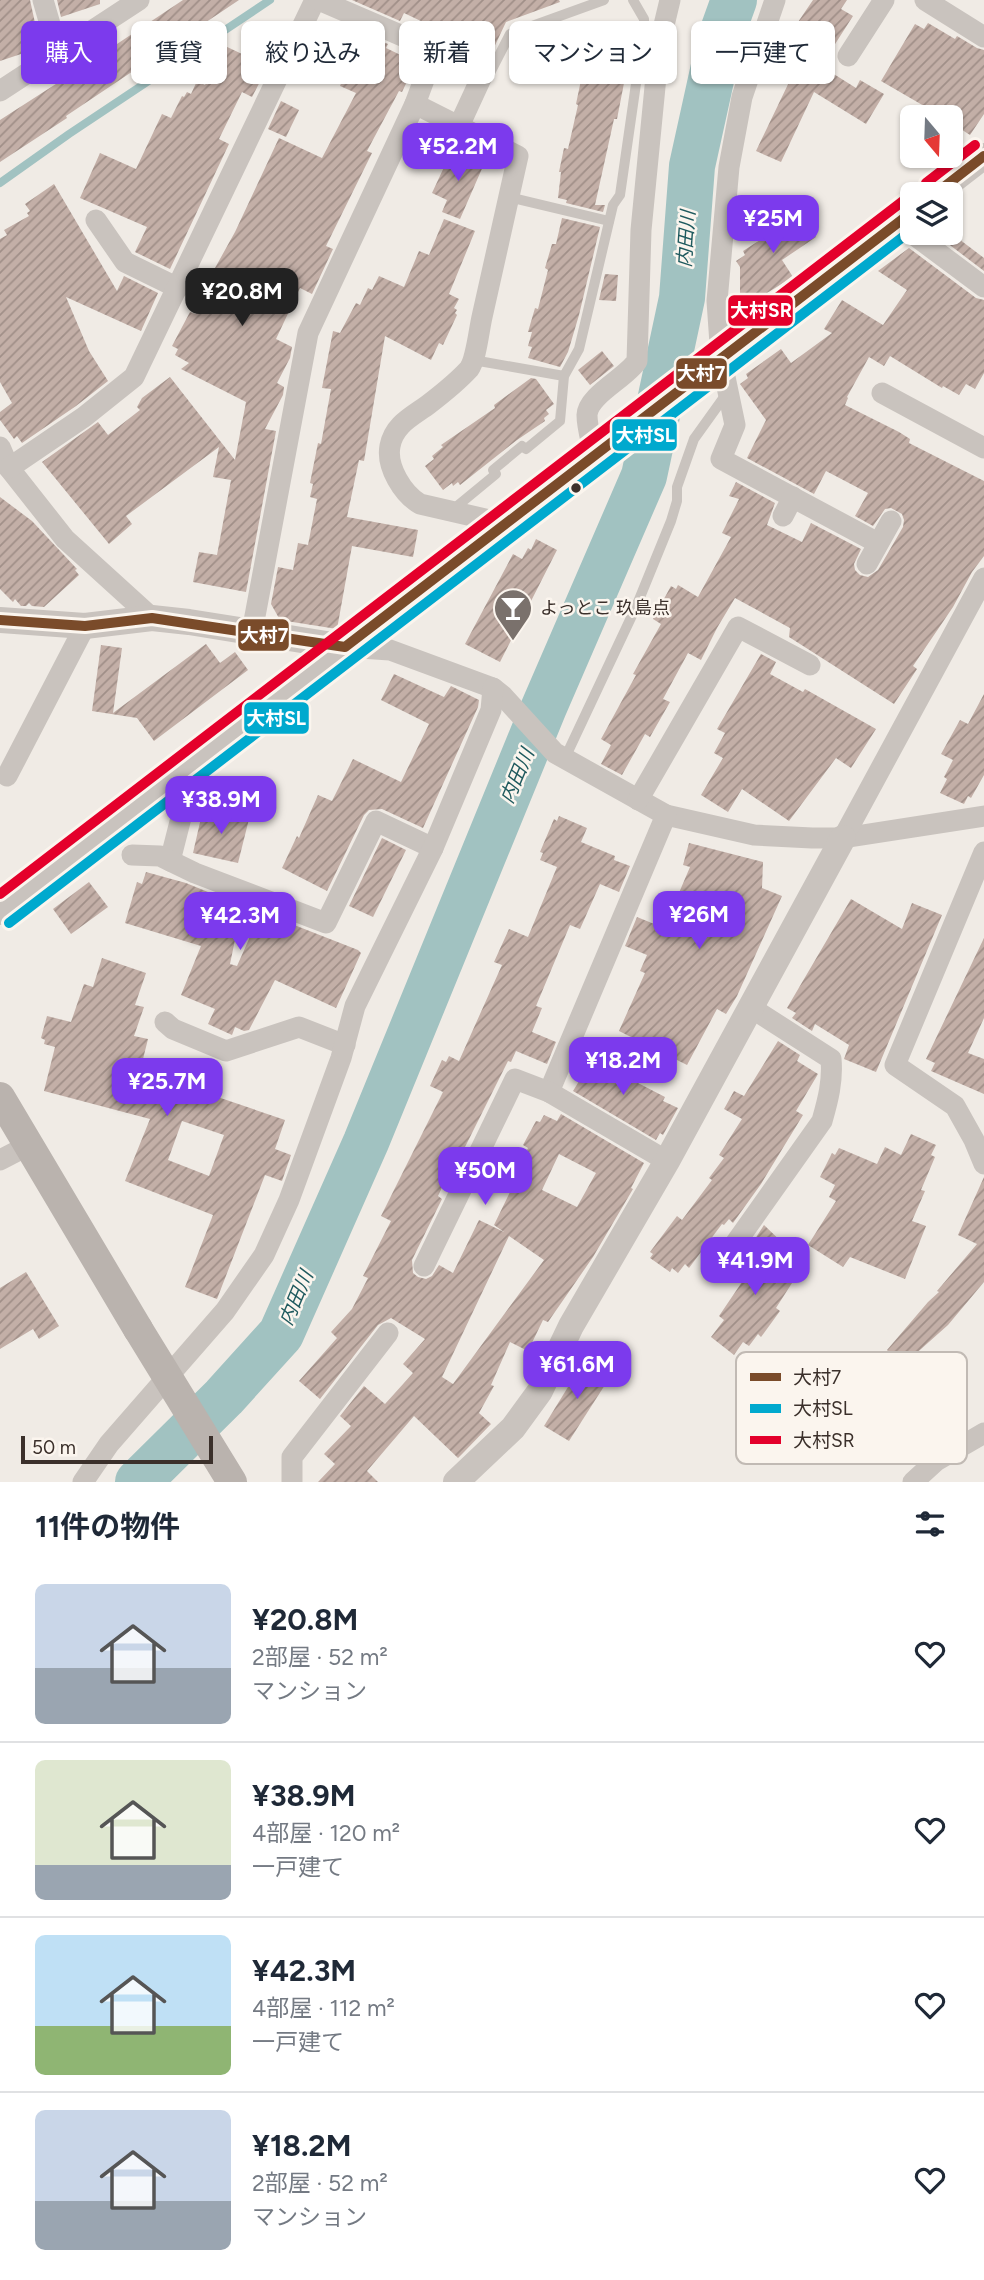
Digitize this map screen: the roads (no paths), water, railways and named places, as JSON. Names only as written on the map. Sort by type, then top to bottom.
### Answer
[{"type":"main road","points":[[0,1097],[232,1482]]},
{"type":"street","points":[[43,0],[49,21]]},
{"type":"street","points":[[106,21],[139,0]]},
{"type":"street","points":[[9,468],[85,417],[134,377],[317,0],[435,50],[415,104],[309,333],[252,632]]},
{"type":"street","points":[[594,455],[587,413],[595,400],[631,370],[637,361],[640,230],[659,46],[670,0]]},
{"type":"street","points":[[775,0],[742,97],[729,167],[717,301],[721,358],[735,425],[721,459],[878,542]]},
{"type":"street","points":[[848,56],[884,0]]},
{"type":"street","points":[[925,0],[984,37]]},
{"type":"street","points":[[0,91],[21,77]]},
{"type":"street","points":[[459,126],[478,84]]},
{"type":"street","points":[[415,104],[518,156],[471,367],[430,403],[406,419],[395,432],[389,447],[398,480],[410,498],[420,504],[507,524]]},
{"type":"street","points":[[950,182],[984,156]]},
{"type":"street","points":[[96,220],[125,262],[178,288]]},
{"type":"street","points":[[0,912],[900,222]]},
{"type":"street","points":[[936,245],[984,287]]},
{"type":"street","points":[[882,393],[984,448]]},
{"type":"street","points":[[0,447],[9,468],[65,539],[152,618]]},
{"type":"street","points":[[783,516],[793,497]]},
{"type":"street","points":[[867,564],[891,521]]},
{"type":"street","points":[[456,1482],[513,1428],[540,1391],[571,1326],[667,1161],[984,578]]},
{"type":"street","points":[[0,620],[85,626],[152,618],[390,650],[498,692],[560,756],[666,816],[754,835],[843,838],[984,816]]},
{"type":"street","points":[[6,776],[85,626]]},
{"type":"street","points":[[638,800],[738,627],[810,665]]},
{"type":"street","points":[[83,1482],[109,1444],[225,1311],[264,1255],[289,1200],[345,1045],[355,1006],[433,848],[498,692]]},
{"type":"street","points":[[169,781],[184,806],[170,861]]},
{"type":"street","points":[[549,1092],[666,816]]},
{"type":"street","points":[[132,855],[160,856],[195,873],[326,923],[376,821],[433,848]]},
{"type":"street","points":[[982,1153],[956,1106],[895,1065],[984,852]]},
{"type":"street","points":[[727,1255],[822,1121],[829,1098],[832,1072],[831,1059],[750,1007]]},
{"type":"street","points":[[165,1022],[173,1029],[226,1051],[299,1027],[345,1045]]},
{"type":"street","points":[[424,1266],[515,1079],[549,1092],[667,1161]]},
{"type":"street","points":[[0,1160],[29,1145]]},
{"type":"street","points":[[292,1482],[292,1457],[388,1333]]},
{"type":"street","points":[[913,1482],[933,1464]]},
{"type":"lane","points":[[495,63],[510,34],[604,0]]},
{"type":"lane","points":[[451,511],[496,474],[493,470],[522,446],[526,449],[560,421],[564,376],[579,349],[613,205],[620,195],[644,28],[644,19],[633,0]]},
{"type":"lane","points":[[509,197],[609,221]]},
{"type":"lane","points":[[473,360],[564,376]]},
{"type":"lane","points":[[560,756],[636,607],[671,521],[677,501],[677,487],[694,439],[729,392]]},
{"type":"waterway","points":[[0,183],[270,0]]},
{"type":"waterway","name":"内田川","points":[[138,1482],[224,1397],[281,1334],[366,1142],[544,707],[644,476],[682,298],[692,166],[720,39],[734,0]]},
{"type":"place","name":"よっとこ 玖島点","points":[[513,642]]}]
